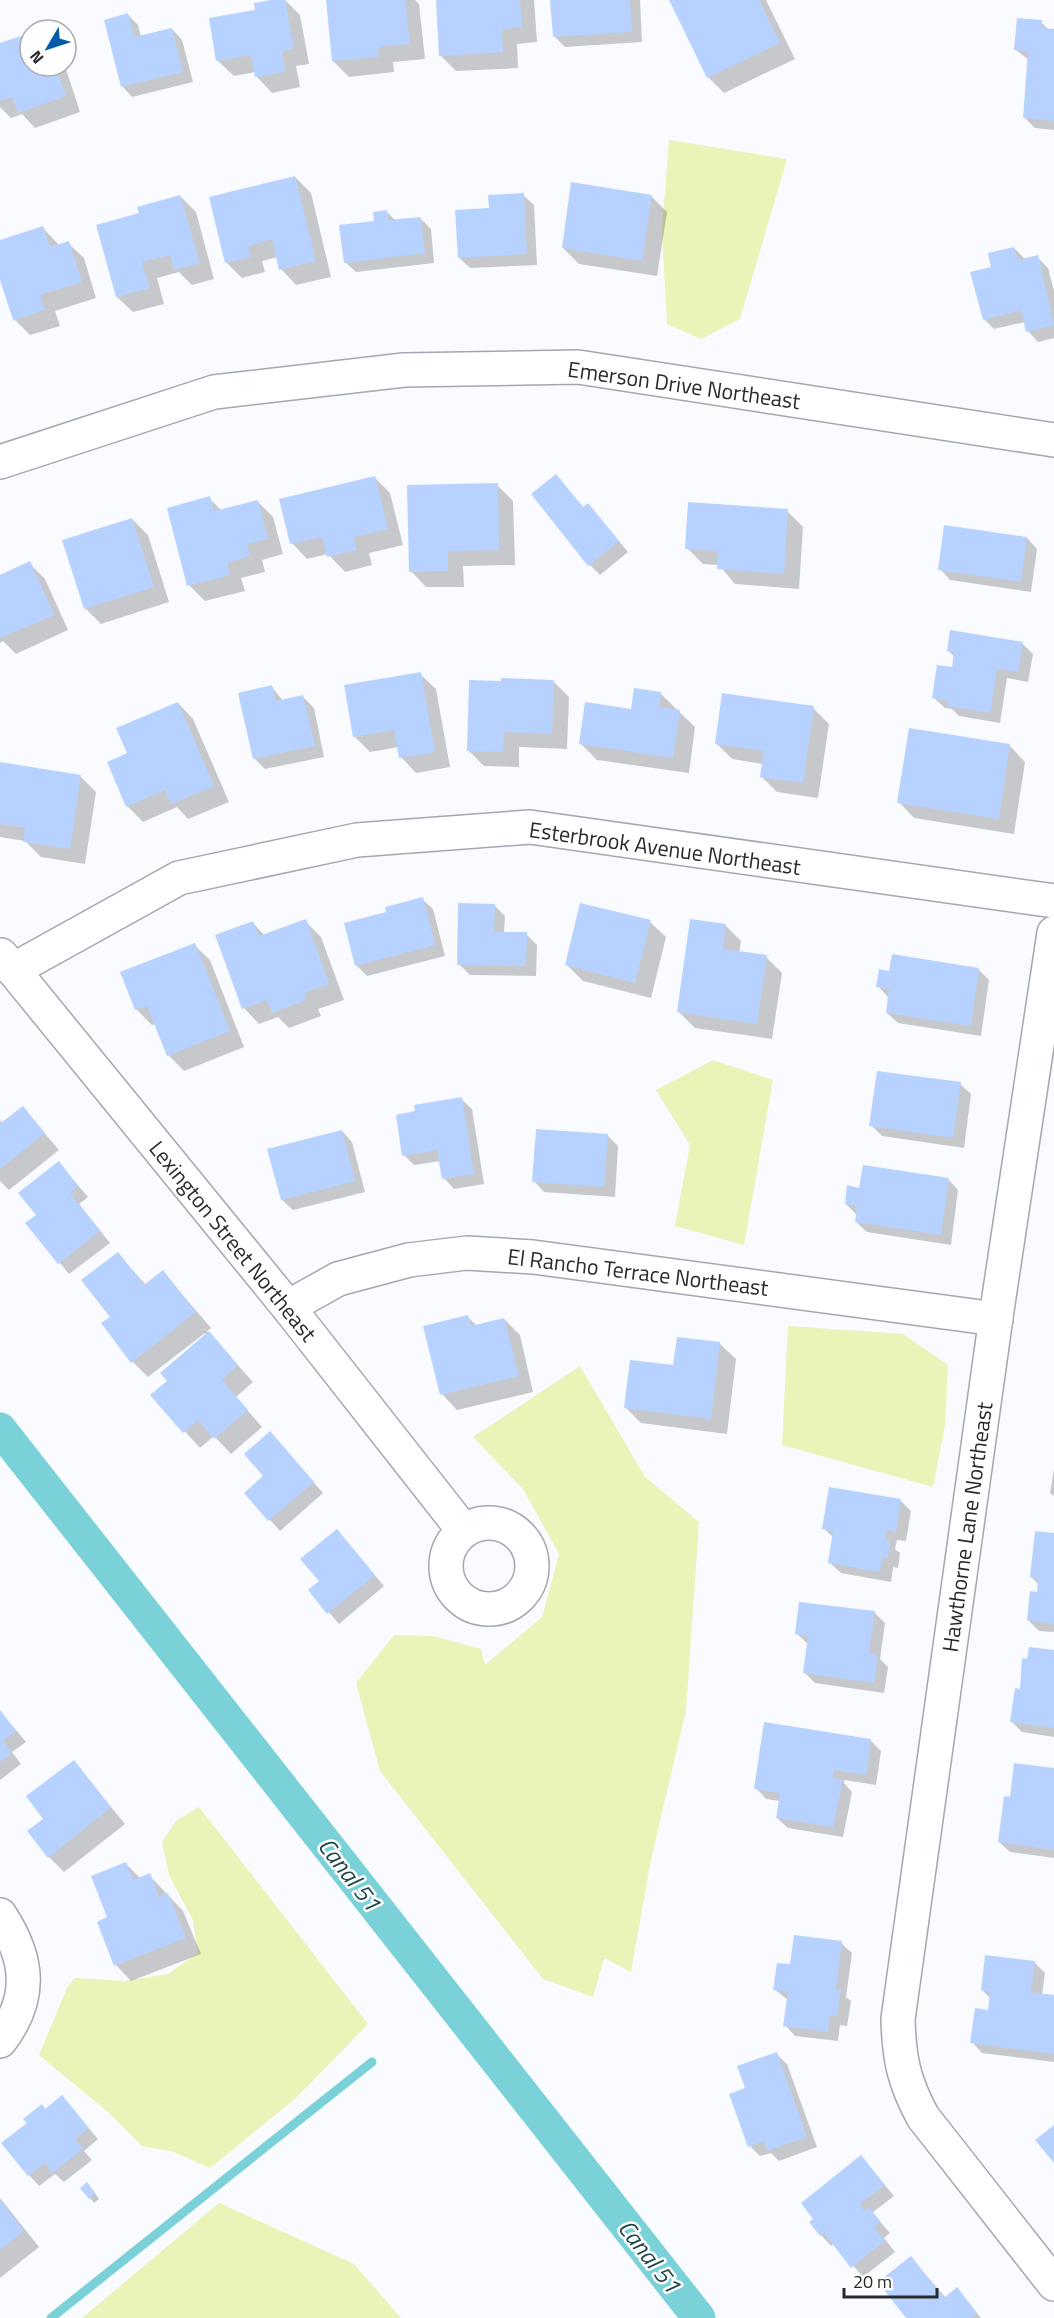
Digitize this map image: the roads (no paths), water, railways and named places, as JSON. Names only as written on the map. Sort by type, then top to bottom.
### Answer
[{"type":"street","name":"Emerson Drive Northeast","points":[[0,462],[214,392],[415,370],[578,367],[1054,440]]},
{"type":"street","name":"Esterbrook Avenue Northeast","points":[[7,962],[179,878],[357,840],[518,828],[1054,901]]},
{"type":"street","name":"Hawthorne Lane Northeast","points":[[1054,933],[996,1319],[898,2016],[899,2054],[908,2088],[923,2117],[1054,2284]]},
{"type":"street","name":"Lexington Street Northeast","points":[[7,962],[288,1307],[464,1531]]},
{"type":"street","name":"El Rancho Terrace Northeast","points":[[288,1307],[338,1279],[410,1260],[466,1253],[533,1257],[996,1319]]},
{"type":"street","points":[[0,1915],[12,1934],[22,1962],[24,1984],[20,2009],[0,2041]]},
{"type":"waterway","name":"Canal 51","points":[[0,1429],[699,2318]]},
{"type":"waterway","points":[[51,2318],[372,2062]]}]
